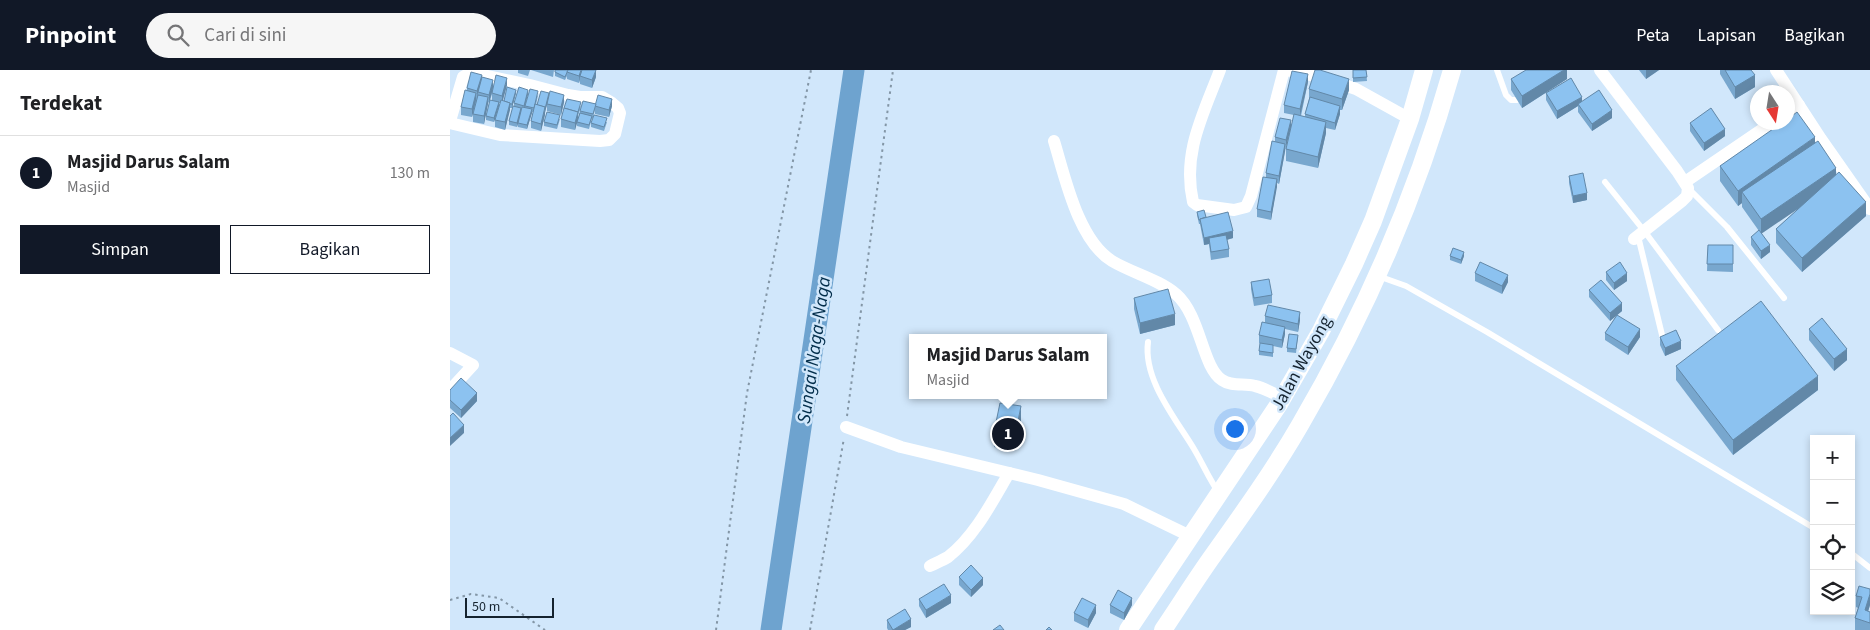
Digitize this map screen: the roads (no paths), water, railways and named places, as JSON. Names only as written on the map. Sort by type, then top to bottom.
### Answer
[{"type":"main road","name":"Jalan Wayong","points":[[1128,630],[1283,398],[1320,331],[1354,264],[1373,221],[1410,119],[1424,70]]},
{"type":"main road","name":"Jalan Wayong","points":[[1163,630],[1214,554],[1241,519],[1300,426],[1344,344],[1378,276],[1416,179],[1452,70]]},
{"type":"main road","points":[[1320,331],[1344,344]]},
{"type":"street","points":[[1220,70],[1191,150],[1191,193],[1193,202],[1197,205],[1234,210],[1246,207],[1251,196],[1286,70],[1321,77],[1356,89],[1410,119]]},
{"type":"street","points":[[1600,70],[1687,185],[1687,196],[1639,236]]},
{"type":"street","points":[[1776,70],[1870,209]]},
{"type":"street","points":[[468,74],[488,76],[580,97],[602,97],[618,108],[620,113],[615,134],[609,140],[600,141],[508,136],[450,122],[463,77],[468,74]]},
{"type":"street","points":[[1795,108],[1799,105]]},
{"type":"street","points":[[1687,185],[1762,130]]},
{"type":"street","points":[[1054,141],[1080,218],[1100,253],[1176,294],[1186,306],[1197,326],[1211,367],[1222,380],[1232,384],[1257,386],[1283,398]]},
{"type":"street","points":[[450,353],[473,365],[450,390]]},
{"type":"street","points":[[846,427],[901,447],[1124,504],[1190,536]]},
{"type":"street","points":[[930,566],[948,556],[963,541],[986,512],[1009,474]]},
{"type":"lane","points":[[1497,70],[1506,95],[1511,100],[1517,100]]},
{"type":"lane","points":[[1605,182],[1639,236],[1718,330]]},
{"type":"lane","points":[[1687,185],[1727,227],[1784,298]]},
{"type":"lane","points":[[1639,236],[1663,339]]},
{"type":"lane","points":[[1378,276],[1406,286],[1487,332],[1810,526]]},
{"type":"lane","points":[[1148,342],[1147,359],[1162,397],[1195,450],[1219,494]]},
{"type":"lane","points":[[1855,556],[1870,568]]},
{"type":"waterway","name":"Sungai Naga-Naga","points":[[771,630],[854,70]]},
{"type":"place","name":"Masjid Darus Salam","points":[[1008,434]]}]
